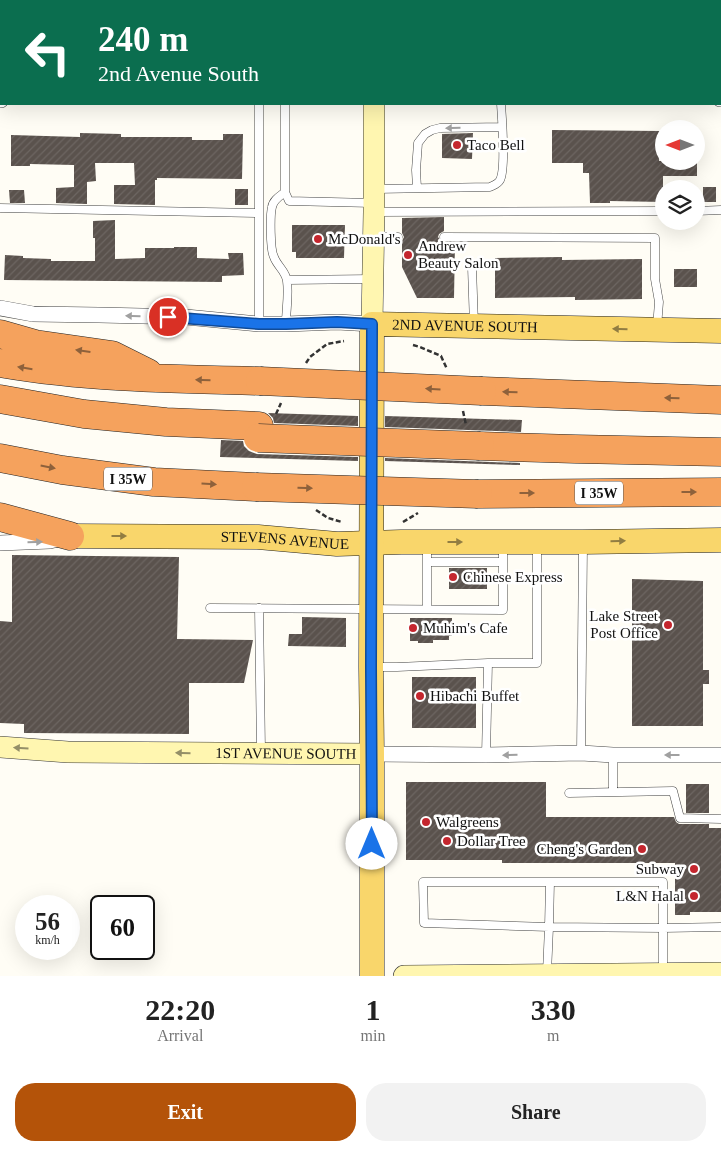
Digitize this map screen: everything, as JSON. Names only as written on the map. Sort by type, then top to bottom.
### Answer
[{"type":"highway","points":[[0,334],[35,344],[112,355],[161,379]]},
{"type":"highway","points":[[0,364],[58,372],[161,379],[260,381],[721,400]]},
{"type":"highway","points":[[0,399],[93,415],[258,432]]},
{"type":"highway","points":[[0,414],[108,433],[189,437],[361,428],[558,449],[721,452]]},
{"type":"highway","points":[[480,440],[721,438]]},
{"type":"highway","name":"I 35W","points":[[0,458],[62,470],[154,482],[478,494],[721,492]]},
{"type":"highway","points":[[5,527],[70,536]]},
{"type":"main road","points":[[372,976],[371,667],[374,105]]},
{"type":"main road","name":"2ND AVENUE SOUTH","points":[[372,324],[721,331]]},
{"type":"main road","name":"STEVENS AVENUE","points":[[70,536],[258,537],[336,544],[372,542],[427,552],[504,552],[537,541],[721,540]]},
{"type":"main road","name":"1ST AVENUE SOUTH","points":[[0,747],[68,752],[372,754]]},
{"type":"main road","points":[[404,976],[721,973]]},
{"type":"street","name":"2ND AVENUE SOUTH","points":[[0,308],[33,314],[186,317],[259,324],[337,322],[372,324]]},
{"type":"street","name":"1ST AVENUE SOUTH","points":[[372,754],[721,754]]},
{"type":"lane","points":[[259,105],[259,324]]},
{"type":"lane","points":[[285,105],[285,192],[289,201],[374,201],[655,211]]},
{"type":"lane","points":[[374,201],[417,188],[490,187],[496,184],[500,180],[503,166],[501,105]]},
{"type":"lane","points":[[417,188],[418,143],[425,134],[440,128],[502,127]]},
{"type":"lane","points":[[285,192],[276,198],[272,206],[271,246],[273,256],[282,268],[287,280],[286,324]]},
{"type":"lane","points":[[0,208],[258,213]]},
{"type":"lane","points":[[705,210],[721,210]]},
{"type":"lane","points":[[444,237],[654,238],[655,279],[659,302],[657,329]]},
{"type":"lane","points":[[374,238],[398,238]]},
{"type":"lane","points":[[472,267],[474,326]]},
{"type":"lane","points":[[287,280],[374,279]]},
{"type":"lane","points":[[371,667],[397,668],[488,663],[537,663],[537,541]]},
{"type":"lane","points":[[581,753],[583,542]]},
{"type":"lane","points":[[427,552],[427,609]]},
{"type":"lane","points":[[210,608],[503,610],[504,552]]},
{"type":"lane","points":[[259,608],[260,754]]},
{"type":"lane","points":[[486,755],[488,663]]},
{"type":"lane","points":[[613,755],[614,792]]},
{"type":"lane","points":[[569,792],[673,791],[680,818],[721,819]]},
{"type":"lane","points":[[663,974],[663,928],[663,882],[423,882],[424,923],[663,928],[721,927]]},
{"type":"lane","points":[[547,975],[550,882]]},
{"type":"building","points":[[552,130],[655,131],[655,170],[697,170],[697,176],[663,176],[663,180],[655,180],[655,202],[610,201],[610,203],[590,203],[589,173],[583,173],[583,163],[552,163]]},
{"type":"building","points":[[80,133],[121,134],[121,137],[192,137],[192,140],[223,140],[223,134],[243,134],[242,179],[157,178],[155,180],[155,205],[114,204],[114,185],[135,185],[134,163],[95,163],[96,181],[87,182],[87,204],[56,203],[56,188],[74,187],[74,165],[30,164],[30,166],[11,166],[11,135],[80,137]]},
{"type":"building","name":"Taco Bell","points":[[473,133],[472,159],[442,158],[442,134]]},
{"type":"building","points":[[705,187],[716,187],[716,202],[705,202]]},
{"type":"building","points":[[235,189],[248,189],[248,205],[235,205]]},
{"type":"building","points":[[9,190],[24,190],[25,203],[10,203]]},
{"type":"building","points":[[444,217],[444,231],[438,237],[442,242],[455,243],[454,298],[417,298],[402,267],[402,241],[404,237],[402,233],[402,218]]},
{"type":"building","points":[[115,220],[115,259],[145,258],[145,248],[197,247],[197,258],[229,259],[228,253],[243,253],[244,275],[222,276],[222,282],[4,280],[5,255],[51,259],[51,261],[95,261],[93,221]]},
{"type":"building","name":"McDonald's","points":[[292,225],[345,225],[344,258],[296,258],[296,252],[292,252]]},
{"type":"building","points":[[562,257],[562,260],[642,259],[642,299],[575,300],[575,297],[495,298],[495,258]]},
{"type":"building","points":[[674,269],[697,269],[697,287],[674,287]]},
{"type":"building","points":[[268,413],[358,416],[358,426],[274,423],[273,418]]},
{"type":"building","points":[[385,416],[522,420],[521,432],[385,427]]},
{"type":"building","points":[[221,440],[243,441],[244,446],[249,451],[257,454],[358,457],[358,461],[220,457]]},
{"type":"building","points":[[385,458],[520,463],[520,465],[385,461]]},
{"type":"building","points":[[12,555],[179,557],[177,639],[253,640],[244,683],[189,683],[189,734],[24,733],[24,724],[0,723],[0,621],[12,622]]},
{"type":"building","points":[[449,568],[487,568],[487,589],[449,589]]},
{"type":"building","name":"Lake Street Post Office","points":[[632,579],[703,581],[703,670],[709,670],[709,684],[703,684],[703,726],[632,726]]},
{"type":"building","points":[[302,617],[346,618],[346,647],[288,646],[289,634],[302,634]]},
{"type":"building","points":[[410,618],[452,618],[452,636],[449,636],[449,640],[433,640],[433,643],[410,641]]},
{"type":"building","points":[[412,677],[476,677],[476,728],[412,728]]},
{"type":"building","points":[[406,782],[546,782],[546,817],[674,817],[679,824],[709,824],[709,828],[721,828],[721,912],[690,912],[690,915],[675,915],[675,863],[502,863],[502,860],[406,860]]},
{"type":"building","points":[[686,784],[709,784],[709,813],[686,813]]},
{"type":"place","name":"Taco Bell","points":[[457,145]]},
{"type":"place","name":"McDonald's","points":[[318,239]]},
{"type":"place","name":"Andrew Beauty Salon","points":[[408,255]]},
{"type":"place","name":"Chinese Express","points":[[453,577]]},
{"type":"place","name":"Lake Street Post Office","points":[[668,625]]},
{"type":"place","name":"Muhim's Cafe","points":[[413,628]]},
{"type":"place","name":"Hibachi Buffet","points":[[420,696]]},
{"type":"place","name":"Walgreens","points":[[426,822]]},
{"type":"place","name":"Dollar Tree","points":[[447,841]]},
{"type":"place","name":"Cheng's Garden","points":[[642,849]]},
{"type":"place","name":"Subway","points":[[694,869]]},
{"type":"place","name":"L&N Halal","points":[[694,896]]},
{"type":"route","points":[[168,317],[259,324],[337,322],[372,324],[372,844]]}]
